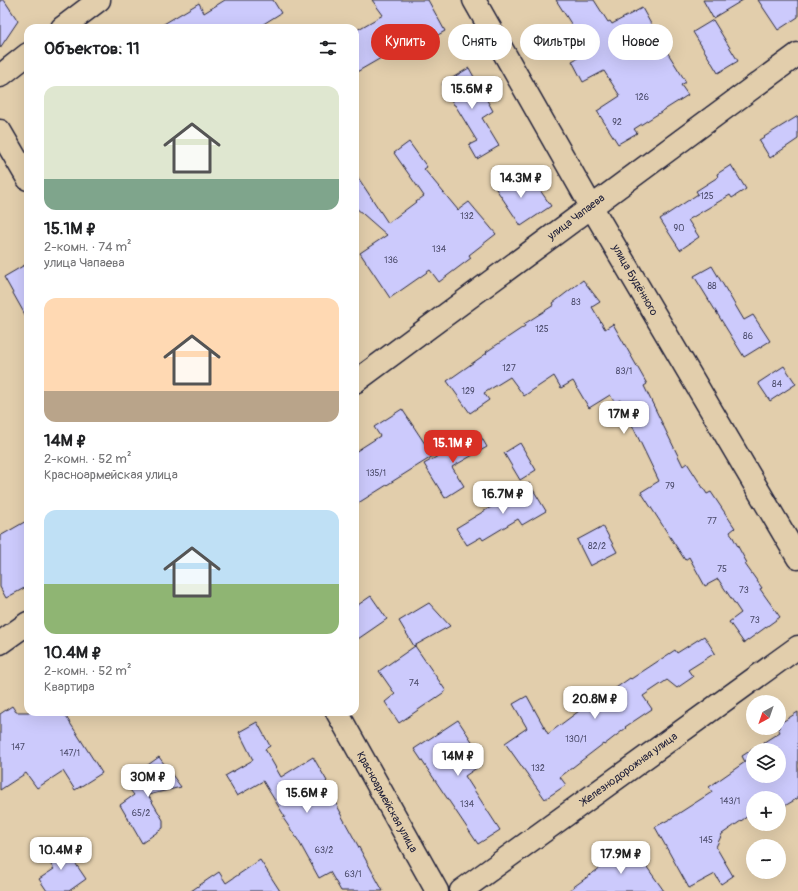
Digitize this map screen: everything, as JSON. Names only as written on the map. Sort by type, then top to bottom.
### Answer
[{"type":"street","points":[[67,24],[99,0]]},
{"type":"street","name":"улица Будённого","points":[[474,0],[591,206],[798,558]]},
{"type":"street","name":"улица Чапаева","points":[[359,379],[798,54]]},
{"type":"street","points":[[0,76],[24,57]]},
{"type":"street","points":[[0,131],[24,171]]},
{"type":"street","points":[[0,643],[24,626]]},
{"type":"street","name":"Железнодорожная улица","points":[[461,891],[798,647]]},
{"type":"street","name":"Красноармейская улица","points":[[339,716],[437,891]]},
{"type":"building","points":[[0,0],[4,0],[18,21],[0,48]]},
{"type":"building","points":[[225,0],[273,0],[281,13],[263,24],[164,24],[199,3],[204,13]]},
{"type":"building","points":[[372,0],[428,0],[445,31],[440,34],[440,24],[371,24],[371,60],[378,60],[359,71],[359,29],[383,15]]},
{"type":"building","points":[[556,0],[594,0],[608,22],[610,21],[612,24],[608,24],[608,60],[672,60],[686,82],[681,85],[688,95],[634,129],[637,133],[618,144],[597,111],[620,96],[604,71],[583,82],[572,61],[600,60],[600,24],[571,24]]},
{"type":"building","points":[[703,0],[743,0],[713,18]]},
{"type":"building","points":[[758,0],[798,0],[798,17],[778,30]]},
{"type":"building","points":[[642,8],[651,24],[612,24]]},
{"type":"building","points":[[713,20],[738,61],[718,73],[693,32]]},
{"type":"building","points":[[469,68],[493,111],[482,118],[499,146],[477,159],[469,145],[477,141],[442,84]]},
{"type":"building","points":[[798,116],[798,139],[770,158],[759,140]]},
{"type":"building","points":[[409,142],[427,167],[424,169],[458,210],[469,202],[496,234],[469,255],[471,258],[439,282],[430,270],[390,298],[360,253],[387,235],[359,210],[359,179],[388,223],[424,196],[394,153]]},
{"type":"building","points":[[731,165],[746,189],[732,198],[730,195],[688,220],[699,237],[680,250],[660,219],[698,194],[696,191],[718,177],[717,174]]},
{"type":"building","points":[[511,174],[523,191],[535,183],[551,206],[521,226],[490,180]]},
{"type":"building","points":[[24,265],[24,313],[4,277]]},
{"type":"building","points":[[712,266],[744,320],[753,315],[770,341],[744,357],[694,276]]},
{"type":"building","points":[[583,280],[600,302],[592,307],[605,329],[613,324],[647,384],[644,386],[683,466],[687,463],[707,494],[711,492],[735,528],[730,532],[747,563],[745,564],[762,588],[760,589],[780,617],[744,643],[729,622],[741,613],[718,579],[705,586],[689,557],[685,560],[641,492],[659,481],[620,400],[615,403],[610,395],[589,408],[573,381],[561,388],[554,376],[524,396],[510,377],[484,393],[489,400],[470,413],[447,381],[487,353],[486,352],[525,326],[524,324],[554,305],[553,303]]},
{"type":"building","points":[[784,366],[796,384],[770,401],[758,383]]},
{"type":"building","points":[[402,409],[433,456],[359,502],[359,449],[380,436],[374,427]]},
{"type":"building","points":[[479,433],[487,447],[452,467],[464,486],[445,498],[424,464]]},
{"type":"building","points":[[520,443],[536,470],[520,480],[504,453]]},
{"type":"building","points":[[529,483],[546,511],[522,525],[518,519],[483,540],[481,537],[467,545],[456,528]]},
{"type":"building","points":[[24,522],[24,588],[6,598],[0,587],[0,536]]},
{"type":"building","points":[[603,526],[617,552],[590,566],[577,540]]},
{"type":"building","points":[[371,596],[387,619],[359,638],[359,604]]},
{"type":"building","points":[[429,603],[450,626],[414,646],[399,621]]},
{"type":"building","points":[[704,636],[715,653],[688,670],[693,677],[677,688],[667,680],[643,696],[652,709],[625,727],[626,728],[604,745],[603,744],[560,777],[566,785],[545,799],[505,743],[527,728],[513,704],[527,696],[548,734],[600,693],[603,697],[675,650],[677,653]]},
{"type":"building","points":[[415,646],[446,691],[399,723],[385,702],[395,694],[379,671]]},
{"type":"building","points":[[12,706],[16,712],[24,712],[24,716],[66,716],[102,773],[75,790],[63,771],[37,788],[26,773],[0,790],[0,714]]},
{"type":"building","points":[[798,712],[798,798],[786,805],[786,791],[746,791],[746,817],[722,834],[716,847],[733,876],[721,884],[715,874],[689,888],[655,827],[712,792],[709,787],[745,762],[742,756],[746,753],[746,783],[786,783],[786,743],[763,743],[775,735],[786,735],[786,720]]},
{"type":"building","points":[[458,720],[475,746],[470,749],[481,765],[465,776],[500,830],[478,844],[414,749]]},
{"type":"building","points":[[257,722],[270,746],[265,749],[281,777],[313,757],[327,781],[325,783],[340,813],[383,891],[341,891],[330,872],[319,878],[263,781],[237,796],[225,776],[253,760],[239,732]]},
{"type":"building","points":[[159,757],[181,787],[148,795],[163,820],[163,828],[142,843],[120,805],[134,795],[124,782]]},
{"type":"building","points":[[61,842],[86,879],[69,891],[47,891],[39,879],[54,869],[43,854]]},
{"type":"building","points":[[629,842],[664,891],[568,891],[615,857],[613,854]]},
{"type":"building","points":[[260,860],[280,891],[191,891],[219,872],[226,883]]}]
